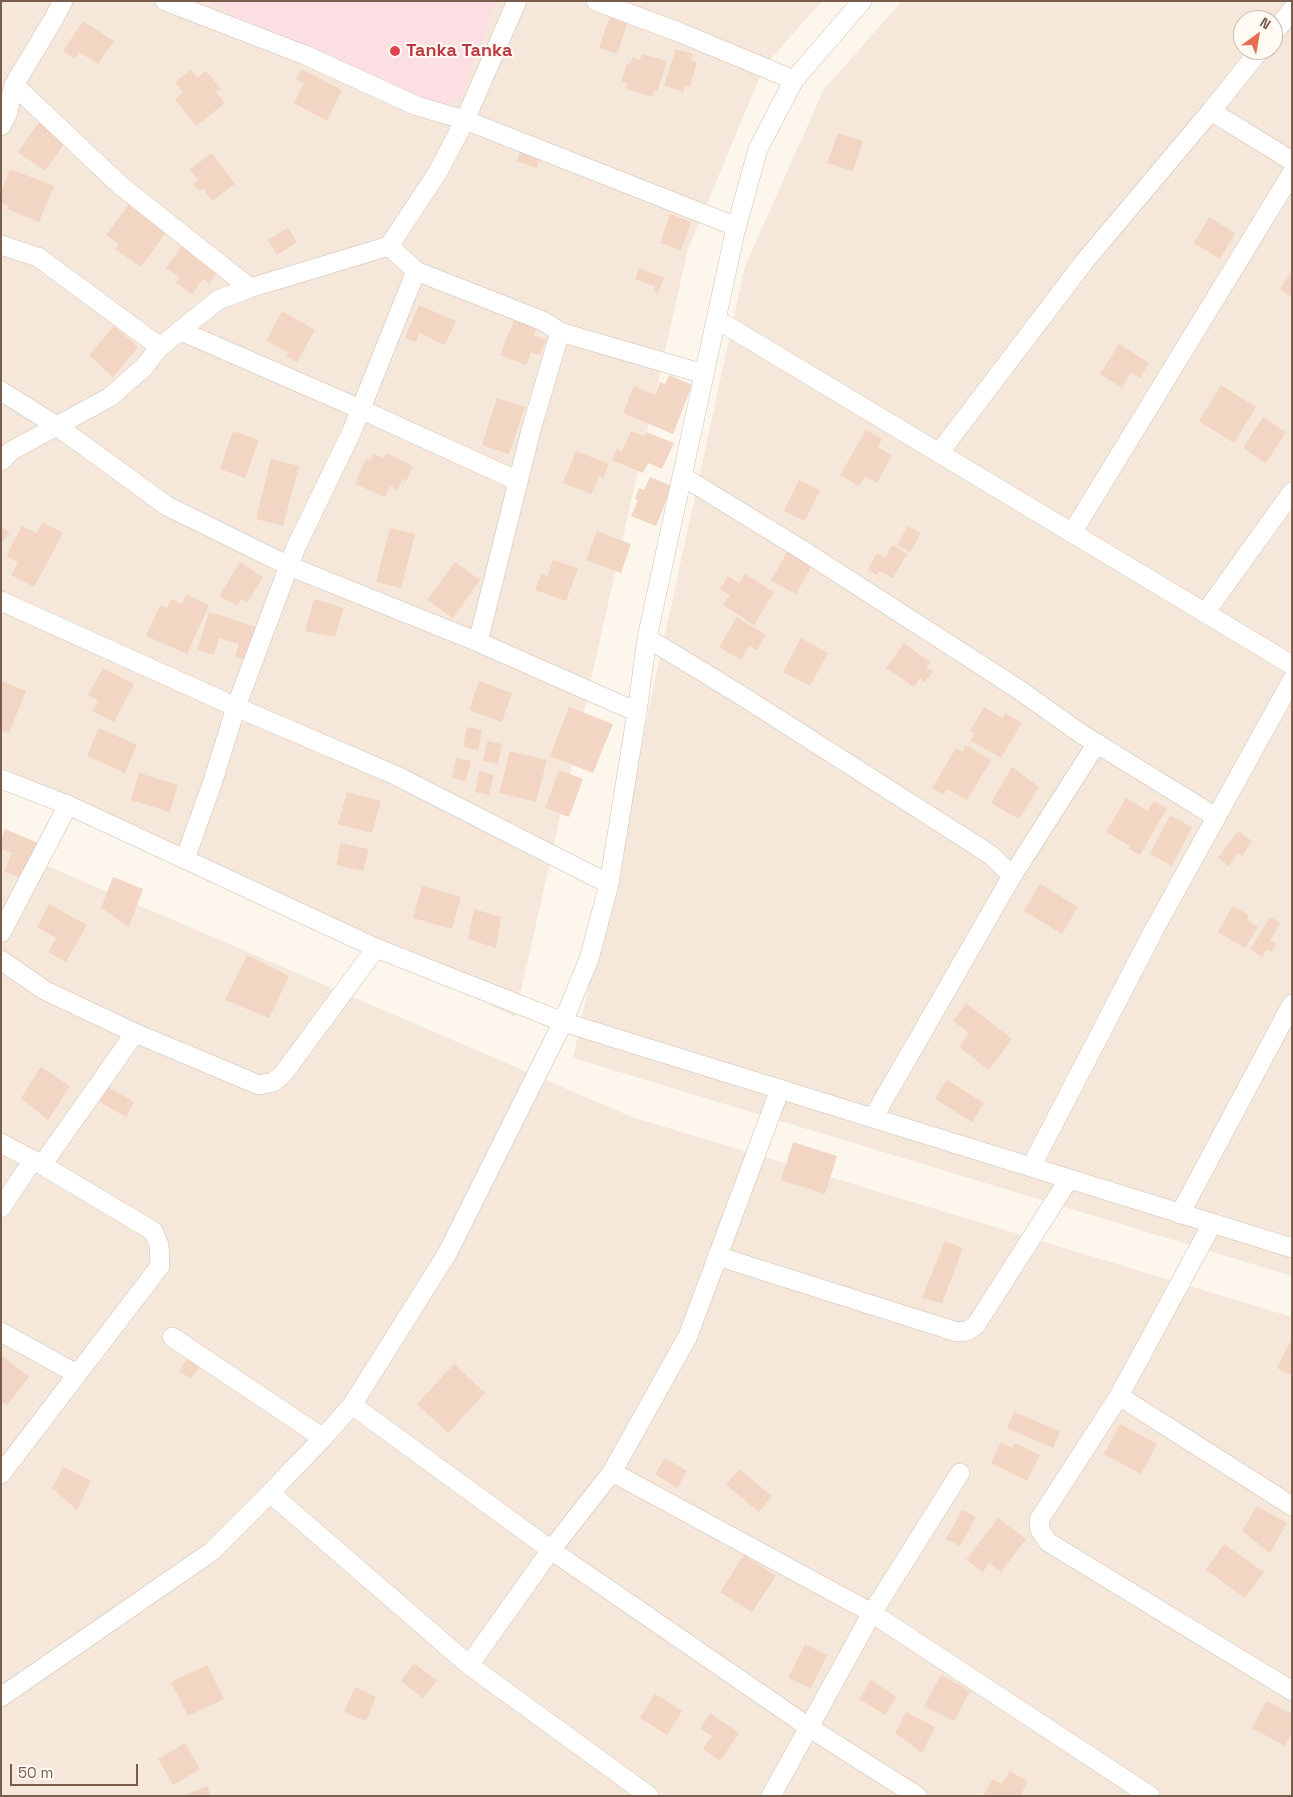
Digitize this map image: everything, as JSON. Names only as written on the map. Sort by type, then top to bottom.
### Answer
[{"type":"street","points":[[1,126],[7,115],[14,85],[63,1]]},
{"type":"street","points":[[164,1],[305,55],[417,106],[465,120],[737,228]]},
{"type":"street","points":[[1,461],[11,451],[110,397],[143,368],[160,347],[218,300],[250,288],[389,246],[438,172],[465,120],[517,1]]},
{"type":"street","points":[[596,1],[681,33],[794,80]]},
{"type":"street","points":[[1,1697],[211,1552],[323,1438],[352,1405],[447,1254],[563,1022],[590,959],[609,884],[647,638],[716,319],[758,148],[794,80],[862,1]]},
{"type":"street","points":[[1283,21],[1292,10]]},
{"type":"street","points":[[939,453],[1084,262],[1252,60]]},
{"type":"street","points":[[14,85],[120,185],[250,288]]},
{"type":"street","points":[[1211,110],[1292,161]]},
{"type":"street","points":[[1072,532],[1292,173]]},
{"type":"street","points":[[1,245],[38,257],[160,347]]},
{"type":"street","points":[[389,246],[416,271],[543,321],[560,332],[704,374]]},
{"type":"street","points":[[185,860],[236,708],[296,547],[352,431],[416,271]]},
{"type":"street","points":[[716,319],[1292,665]]},
{"type":"street","points":[[181,331],[360,409],[518,482]]},
{"type":"street","points":[[478,642],[531,430],[560,332]]},
{"type":"street","points":[[1,391],[57,426],[167,506],[289,566],[478,642],[637,712]]},
{"type":"street","points":[[682,476],[804,551],[1009,684],[1097,744],[1216,817]]},
{"type":"street","points":[[1205,612],[1292,492]]},
{"type":"street","points":[[1,602],[236,708],[395,775],[609,884]]},
{"type":"street","points":[[647,638],[739,694],[991,855],[1012,876]]},
{"type":"street","points":[[1031,1167],[1155,928],[1292,680]]},
{"type":"street","points":[[873,1118],[1012,876],[1097,744]]},
{"type":"street","points":[[1,779],[68,805],[376,948],[563,1022],[1292,1248]]},
{"type":"street","points":[[1,933],[68,805]]},
{"type":"street","points":[[1,960],[44,990],[134,1033],[258,1085],[273,1082],[283,1074],[376,948]]},
{"type":"street","points":[[1180,1214],[1292,1004]]},
{"type":"street","points":[[1,1208],[134,1033]]},
{"type":"street","points":[[469,1665],[551,1550],[612,1472],[688,1336],[780,1089]]},
{"type":"street","points":[[1,1143],[37,1162],[153,1231],[160,1245],[160,1266],[1,1474]]},
{"type":"street","points":[[717,1256],[957,1332],[966,1331],[976,1325],[1069,1179]]},
{"type":"street","points":[[1212,1224],[1119,1396],[1039,1520],[1040,1530],[1048,1542],[1292,1691]]},
{"type":"street","points":[[1,1332],[77,1374]]},
{"type":"street","points":[[172,1337],[323,1438]]},
{"type":"street","points":[[1119,1396],[1292,1506]]},
{"type":"street","points":[[352,1405],[551,1550],[810,1728],[917,1796]]},
{"type":"street","points":[[612,1472],[872,1614],[1150,1796]]},
{"type":"street","points":[[771,1796],[872,1614],[960,1472]]},
{"type":"street","points":[[270,1493],[469,1665],[649,1796]]},
{"type":"shaded area","points":[[1,1],[822,1],[764,67],[688,249],[515,1017],[1,767]]},
{"type":"shaded area","name":"Tanka Tanka","points":[[204,1],[497,1],[460,101],[432,107]]},
{"type":"shaded area","points":[[902,1],[1292,1],[1292,1276],[573,1058],[745,266],[824,89]]},
{"type":"shaded area","points":[[1,846],[632,1117],[1292,1317],[1292,1796],[1,1796]]},
{"type":"building","points":[[610,16],[628,22],[617,54],[599,48]]},
{"type":"building","points":[[83,21],[114,41],[98,64],[79,52],[75,59],[63,51]]},
{"type":"building","points":[[676,49],[693,54],[691,60],[697,62],[690,87],[685,85],[683,92],[664,86]]},
{"type":"building","points":[[642,54],[667,61],[657,91],[654,90],[652,97],[626,89],[628,84],[621,82],[627,64],[630,65],[633,57],[640,60]]},
{"type":"building","points":[[302,69],[342,90],[327,121],[294,103],[304,83],[296,79]]},
{"type":"building","points":[[191,70],[197,78],[206,71],[221,89],[216,92],[225,103],[196,126],[175,99],[183,93],[175,82]]},
{"type":"building","points":[[41,119],[68,138],[45,171],[18,152]]},
{"type":"building","points":[[838,133],[863,141],[853,171],[827,163]]},
{"type":"building","points":[[522,146],[542,153],[537,168],[517,161]]},
{"type":"building","points":[[212,153],[235,184],[212,201],[203,188],[199,191],[193,184],[198,180],[190,169]]},
{"type":"building","points":[[10,169],[54,186],[39,222],[7,209],[9,206],[1,203],[1,192]]},
{"type":"building","points":[[130,203],[167,231],[141,267],[115,249],[119,244],[106,235]]},
{"type":"building","points":[[670,214],[691,222],[681,250],[660,243]]},
{"type":"building","points":[[1209,217],[1235,233],[1220,259],[1194,243]]},
{"type":"building","points":[[288,228],[297,242],[277,255],[268,240]]},
{"type":"building","points":[[185,241],[198,250],[194,256],[217,273],[209,284],[203,279],[192,294],[176,283],[180,278],[166,268]]},
{"type":"building","points":[[639,268],[664,278],[658,293],[654,291],[655,286],[635,279]]},
{"type":"building","points":[[1292,271],[1292,297],[1280,289]]},
{"type":"building","points":[[419,305],[456,321],[445,345],[419,333],[416,342],[405,338]]},
{"type":"building","points":[[282,311],[315,330],[297,362],[286,356],[288,352],[266,341]]},
{"type":"building","points":[[514,320],[536,328],[534,336],[546,340],[540,355],[531,352],[526,365],[500,355]]},
{"type":"building","points":[[114,326],[138,347],[113,377],[89,355]]},
{"type":"building","points":[[1119,344],[1149,363],[1140,378],[1131,372],[1122,388],[1100,374]]},
{"type":"building","points":[[669,375],[692,385],[673,434],[623,413],[634,386],[655,395],[660,382],[665,384]]},
{"type":"building","points":[[1221,385],[1256,407],[1234,443],[1199,421]]},
{"type":"building","points":[[497,398],[525,407],[509,454],[482,445]]},
{"type":"building","points":[[1263,417],[1286,432],[1266,463],[1243,448]]},
{"type":"building","points":[[866,430],[882,439],[878,447],[892,455],[877,483],[865,476],[859,486],[840,475]]},
{"type":"building","points":[[233,431],[259,440],[245,478],[220,469]]},
{"type":"building","points":[[631,431],[644,436],[646,432],[674,443],[662,469],[648,463],[643,473],[612,460],[617,449],[622,451]]},
{"type":"building","points":[[576,451],[609,464],[603,478],[599,476],[591,494],[563,483]]},
{"type":"building","points":[[386,453],[413,466],[406,481],[402,479],[398,490],[390,486],[385,497],[355,484],[366,459],[370,461],[374,454],[384,458]]},
{"type":"building","points":[[271,459],[299,466],[283,526],[256,519]]},
{"type":"building","points":[[650,477],[672,486],[656,526],[631,516],[638,500],[635,499],[639,488],[644,490]]},
{"type":"building","points":[[799,480],[820,490],[805,521],[784,511]]},
{"type":"building","points":[[43,522],[63,533],[34,587],[11,575],[18,562],[6,556],[22,526],[37,533]]},
{"type":"building","points":[[908,526],[921,533],[910,552],[897,545]]},
{"type":"building","points":[[1,527],[10,533],[1,544]]},
{"type":"building","points":[[390,528],[415,534],[401,588],[376,582]]},
{"type":"building","points":[[597,531],[631,544],[621,573],[586,560]]},
{"type":"building","points":[[892,545],[907,554],[893,578],[879,571],[877,575],[868,570],[877,553],[885,558]]},
{"type":"building","points":[[787,552],[812,565],[796,594],[771,581]]},
{"type":"building","points":[[553,560],[578,568],[566,601],[535,590],[541,574],[548,576]]},
{"type":"building","points":[[240,562],[263,577],[247,603],[241,599],[237,606],[219,596]]},
{"type":"building","points":[[455,562],[480,580],[453,618],[427,600]]},
{"type":"building","points":[[745,574],[774,592],[754,625],[723,605],[730,595],[720,589],[728,576],[739,583]]},
{"type":"building","points":[[186,594],[209,605],[187,654],[146,636],[160,605],[167,608],[171,599],[182,604]]},
{"type":"building","points":[[314,599],[344,608],[335,637],[305,631]]},
{"type":"building","points":[[209,612],[260,628],[250,662],[235,657],[239,644],[219,638],[214,655],[197,650]]},
{"type":"building","points":[[737,617],[766,635],[757,650],[749,646],[741,660],[719,647]]},
{"type":"building","points":[[801,638],[828,653],[810,686],[783,672]]},
{"type":"building","points":[[904,643],[930,662],[926,667],[933,671],[925,682],[920,678],[914,687],[886,668]]},
{"type":"building","points":[[103,668],[134,684],[114,722],[92,711],[98,701],[88,695]]},
{"type":"building","points":[[1,681],[26,691],[9,733],[1,730]]},
{"type":"building","points":[[479,681],[512,693],[502,722],[469,710]]},
{"type":"building","points":[[569,707],[613,724],[593,773],[550,756]]},
{"type":"building","points":[[984,707],[1002,718],[1005,713],[1022,723],[1001,758],[971,741],[975,734],[970,731]]},
{"type":"building","points":[[467,727],[482,730],[478,750],[463,747]]},
{"type":"building","points":[[99,728],[137,745],[125,773],[87,756]]},
{"type":"building","points":[[487,741],[502,744],[498,764],[483,761]]},
{"type":"building","points":[[966,745],[991,760],[967,800],[947,789],[944,795],[932,788],[956,748],[962,752]]},
{"type":"building","points":[[510,751],[547,760],[536,802],[499,793]]},
{"type":"building","points":[[456,758],[471,761],[466,781],[452,778]]},
{"type":"building","points":[[1012,767],[1039,787],[1019,819],[991,803]]},
{"type":"building","points":[[559,770],[583,779],[569,817],[545,808]]},
{"type":"building","points":[[479,771],[494,775],[489,795],[475,792]]},
{"type":"building","points":[[139,773],[178,785],[170,812],[131,800]]},
{"type":"building","points":[[347,792],[381,801],[372,833],[338,824]]},
{"type":"building","points":[[1126,798],[1148,811],[1154,801],[1167,808],[1140,855],[1129,849],[1130,846],[1106,832]]},
{"type":"building","points":[[1170,815],[1192,827],[1172,866],[1150,854]]},
{"type":"building","points":[[5,829],[40,844],[25,880],[4,871],[12,853],[1,849],[1,839]]},
{"type":"building","points":[[1238,831],[1252,841],[1242,856],[1238,853],[1229,866],[1218,858]]},
{"type":"building","points":[[341,843],[369,849],[363,871],[336,865]]},
{"type":"building","points":[[113,877],[143,889],[129,927],[101,908]]},
{"type":"building","points":[[1040,884],[1078,907],[1062,934],[1024,911]]},
{"type":"building","points":[[422,886],[461,897],[452,929],[413,918]]},
{"type":"building","points":[[49,904],[87,925],[66,962],[48,952],[56,938],[37,927]]},
{"type":"building","points":[[1233,906],[1249,915],[1247,920],[1258,927],[1245,948],[1218,932]]},
{"type":"building","points":[[474,909],[501,917],[496,948],[468,939]]},
{"type":"building","points":[[1270,917],[1281,923],[1270,940],[1276,944],[1271,952],[1267,949],[1262,957],[1250,949]]},
{"type":"building","points":[[247,955],[289,976],[269,1018],[225,1000]]},
{"type":"building","points":[[966,1003],[1012,1039],[989,1070],[959,1047],[969,1033],[953,1021]]},
{"type":"building","points":[[41,1067],[70,1086],[48,1120],[21,1098]]},
{"type":"building","points":[[947,1080],[984,1103],[972,1122],[935,1099]]},
{"type":"building","points":[[108,1087],[134,1102],[126,1117],[100,1102]]},
{"type":"building","points":[[793,1142],[837,1156],[825,1194],[781,1180]]},
{"type":"building","points":[[945,1241],[963,1248],[942,1303],[922,1298]]},
{"type":"building","points":[[1292,1338],[1292,1376],[1277,1368]]},
{"type":"building","points":[[1,1355],[29,1377],[7,1405],[1,1401]]},
{"type":"building","points":[[189,1356],[201,1365],[191,1379],[179,1371]]},
{"type":"building","points":[[454,1364],[485,1393],[448,1433],[417,1404]]},
{"type":"building","points":[[1014,1412],[1060,1431],[1053,1448],[1007,1428]]},
{"type":"building","points":[[1120,1424],[1157,1444],[1141,1474],[1104,1454]]},
{"type":"building","points":[[1001,1442],[1012,1448],[1015,1443],[1040,1455],[1027,1481],[991,1463]]},
{"type":"building","points":[[665,1458],[687,1471],[677,1488],[655,1474]]},
{"type":"building","points":[[63,1467],[91,1481],[77,1510],[52,1488]]},
{"type":"building","points":[[739,1469],[772,1496],[759,1512],[726,1485]]},
{"type":"building","points":[[1257,1506],[1287,1523],[1270,1553],[1242,1531]]},
{"type":"building","points":[[962,1510],[976,1517],[960,1546],[946,1539]]},
{"type":"building","points":[[998,1518],[1026,1539],[1001,1572],[989,1563],[983,1572],[966,1560]]},
{"type":"building","points":[[1224,1544],[1264,1572],[1245,1598],[1206,1570]]},
{"type":"building","points":[[744,1555],[776,1576],[752,1612],[720,1592]]},
{"type":"building","points":[[805,1644],[827,1655],[811,1688],[788,1678]]},
{"type":"building","points":[[414,1663],[437,1681],[423,1698],[401,1681]]},
{"type":"building","points":[[207,1665],[224,1699],[188,1716],[171,1682]]},
{"type":"building","points":[[941,1675],[970,1691],[954,1721],[924,1706]]},
{"type":"building","points":[[871,1680],[896,1697],[885,1715],[859,1699]]},
{"type":"building","points":[[355,1687],[376,1697],[366,1721],[344,1712]]},
{"type":"building","points":[[655,1694],[682,1711],[667,1735],[640,1718]]},
{"type":"building","points":[[1266,1701],[1292,1714],[1292,1732],[1285,1746],[1252,1728]]},
{"type":"building","points":[[906,1712],[935,1727],[922,1753],[895,1733]]},
{"type":"building","points":[[710,1713],[739,1733],[720,1761],[703,1749],[712,1736],[700,1729]]},
{"type":"building","points":[[185,1743],[200,1769],[173,1785],[158,1759]]},
{"type":"building","points":[[1010,1771],[1028,1782],[1020,1796],[983,1796],[993,1779],[1002,1784]]},
{"type":"building","points":[[207,1786],[211,1796],[182,1796]]},
{"type":"place","name":"Tanka Tanka","points":[[395,51]]}]
